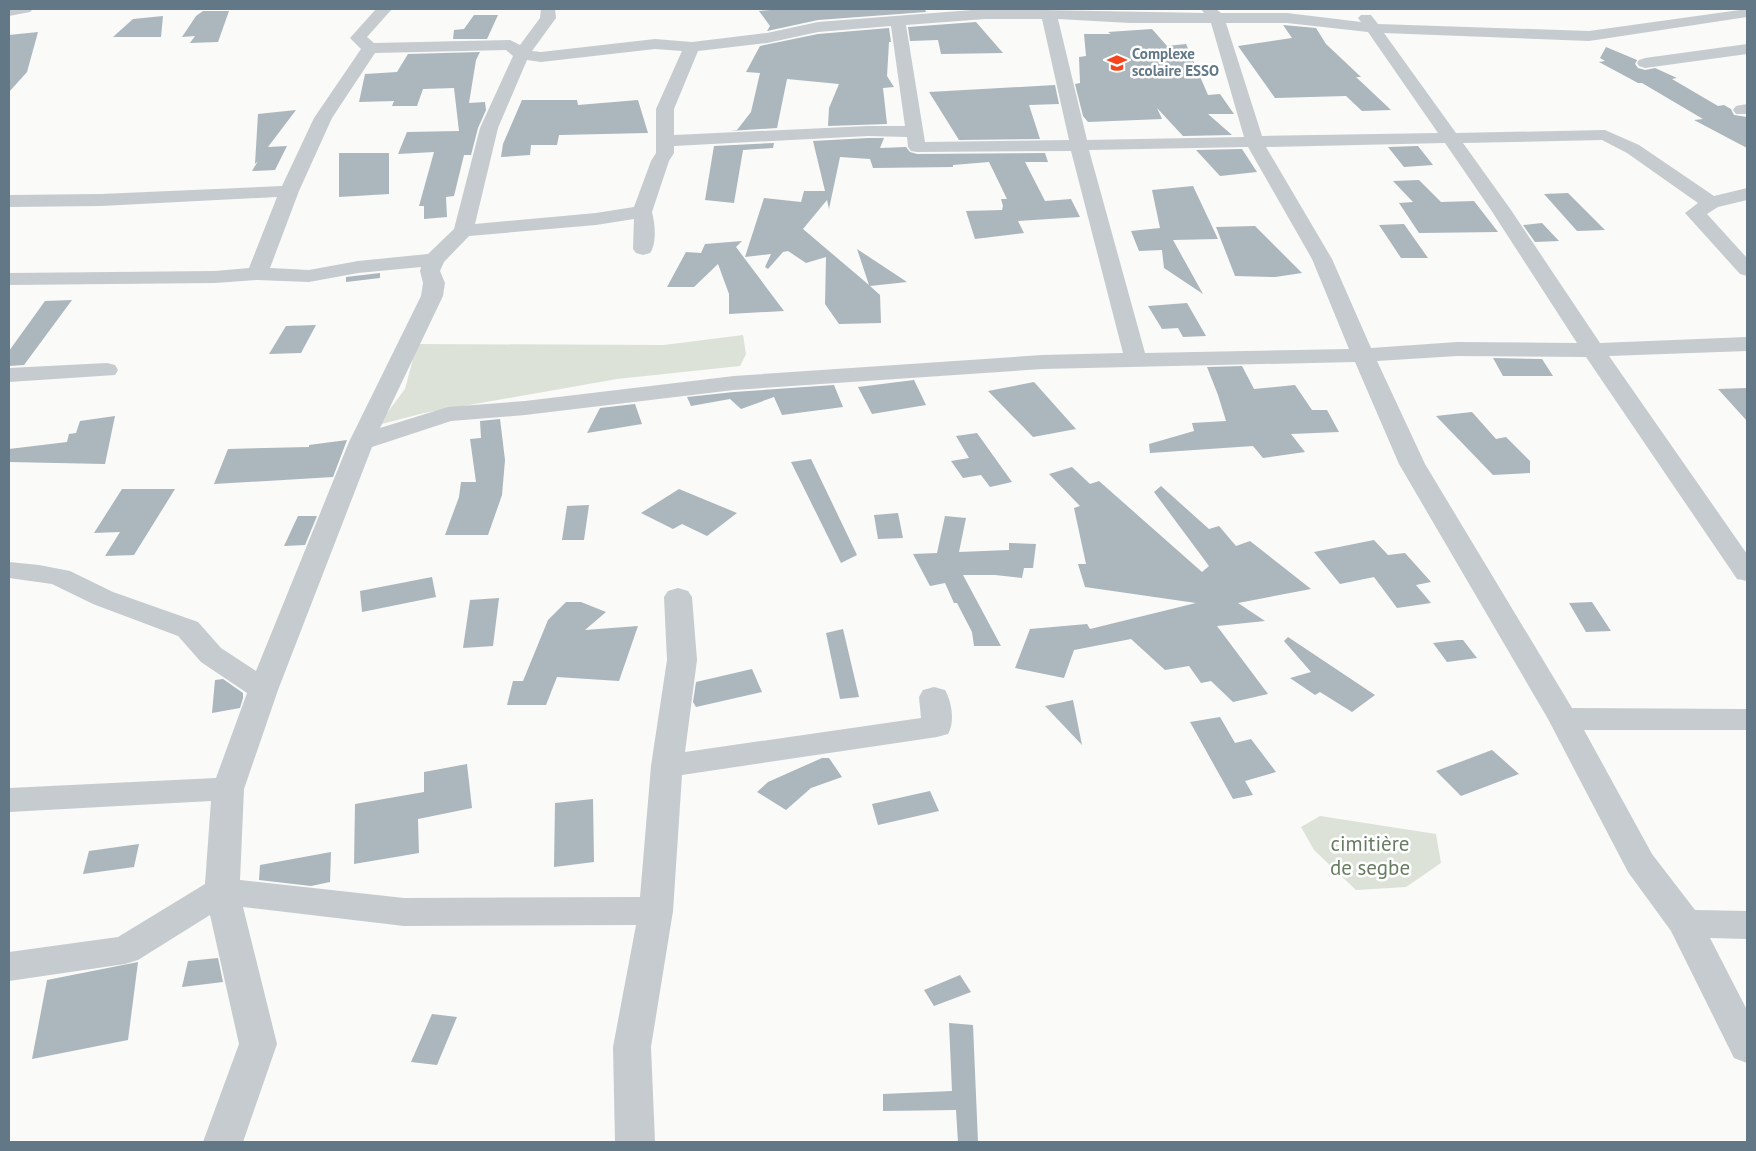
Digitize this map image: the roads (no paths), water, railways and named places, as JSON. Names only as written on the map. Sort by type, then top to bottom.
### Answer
[{"type":"street","points":[[9,11],[25,9]]},
{"type":"street","points":[[384,9],[358,38],[370,48],[510,45],[521,55],[540,57],[655,44],[692,47],[767,38],[818,27],[985,14],[1049,14],[1130,18],[1212,13],[1288,18],[1373,28],[1589,36],[1747,12]]},
{"type":"street","points":[[223,1142],[258,1044],[222,892],[228,789],[263,690],[360,442],[432,296],[434,283],[430,271],[434,260],[462,231],[490,128],[521,55],[548,18],[548,9]]},
{"type":"street","points":[[1359,9],[1501,210],[1593,350],[1747,573]]},
{"type":"street","points":[[1212,13],[1254,141],[1267,167],[1322,259],[1412,464],[1563,719],[1640,863],[1685,922],[1747,1047]]},
{"type":"street","points":[[1049,14],[1079,146],[1136,360]]},
{"type":"street","points":[[806,15],[818,27]]},
{"type":"street","points":[[898,22],[917,147],[1079,146],[1605,135],[1633,149],[1711,204]]},
{"type":"street","points":[[643,249],[644,219],[642,212],[660,161],[665,153],[665,109],[692,47]]},
{"type":"street","points":[[257,274],[289,191],[323,118],[370,48]]},
{"type":"street","points":[[1645,63],[1747,49]]},
{"type":"street","points":[[666,141],[868,132],[915,132]]},
{"type":"street","points":[[9,201],[101,200],[289,191]]},
{"type":"street","points":[[1747,194],[1711,204],[1695,213],[1747,270]]},
{"type":"street","points":[[462,231],[586,220],[642,212]]},
{"type":"street","points":[[9,279],[215,278],[257,274],[310,276],[358,267],[434,260]]},
{"type":"street","points":[[360,442],[448,414],[525,408],[734,383],[1042,362],[1363,356],[1456,349],[1593,350],[1747,344]]},
{"type":"street","points":[[9,374],[106,370]]},
{"type":"street","points":[[9,570],[60,577],[104,598],[188,629],[211,655],[263,690]]},
{"type":"street","points":[[635,1142],[632,1047],[656,911],[667,766],[682,660],[678,596]]},
{"type":"street","points":[[667,766],[937,726],[934,696]]},
{"type":"street","points":[[1563,719],[1747,719]]},
{"type":"street","points":[[9,800],[228,789]]},
{"type":"street","points":[[9,966],[124,950],[222,892],[404,912],[656,911]]},
{"type":"street","points":[[1685,922],[1747,925]]},
{"type":"place","name":"Complexe scolaire ESSO","points":[[1117,63]]},
{"type":"park label","name":"cimitière de segbe","points":[[1370,856]]}]
